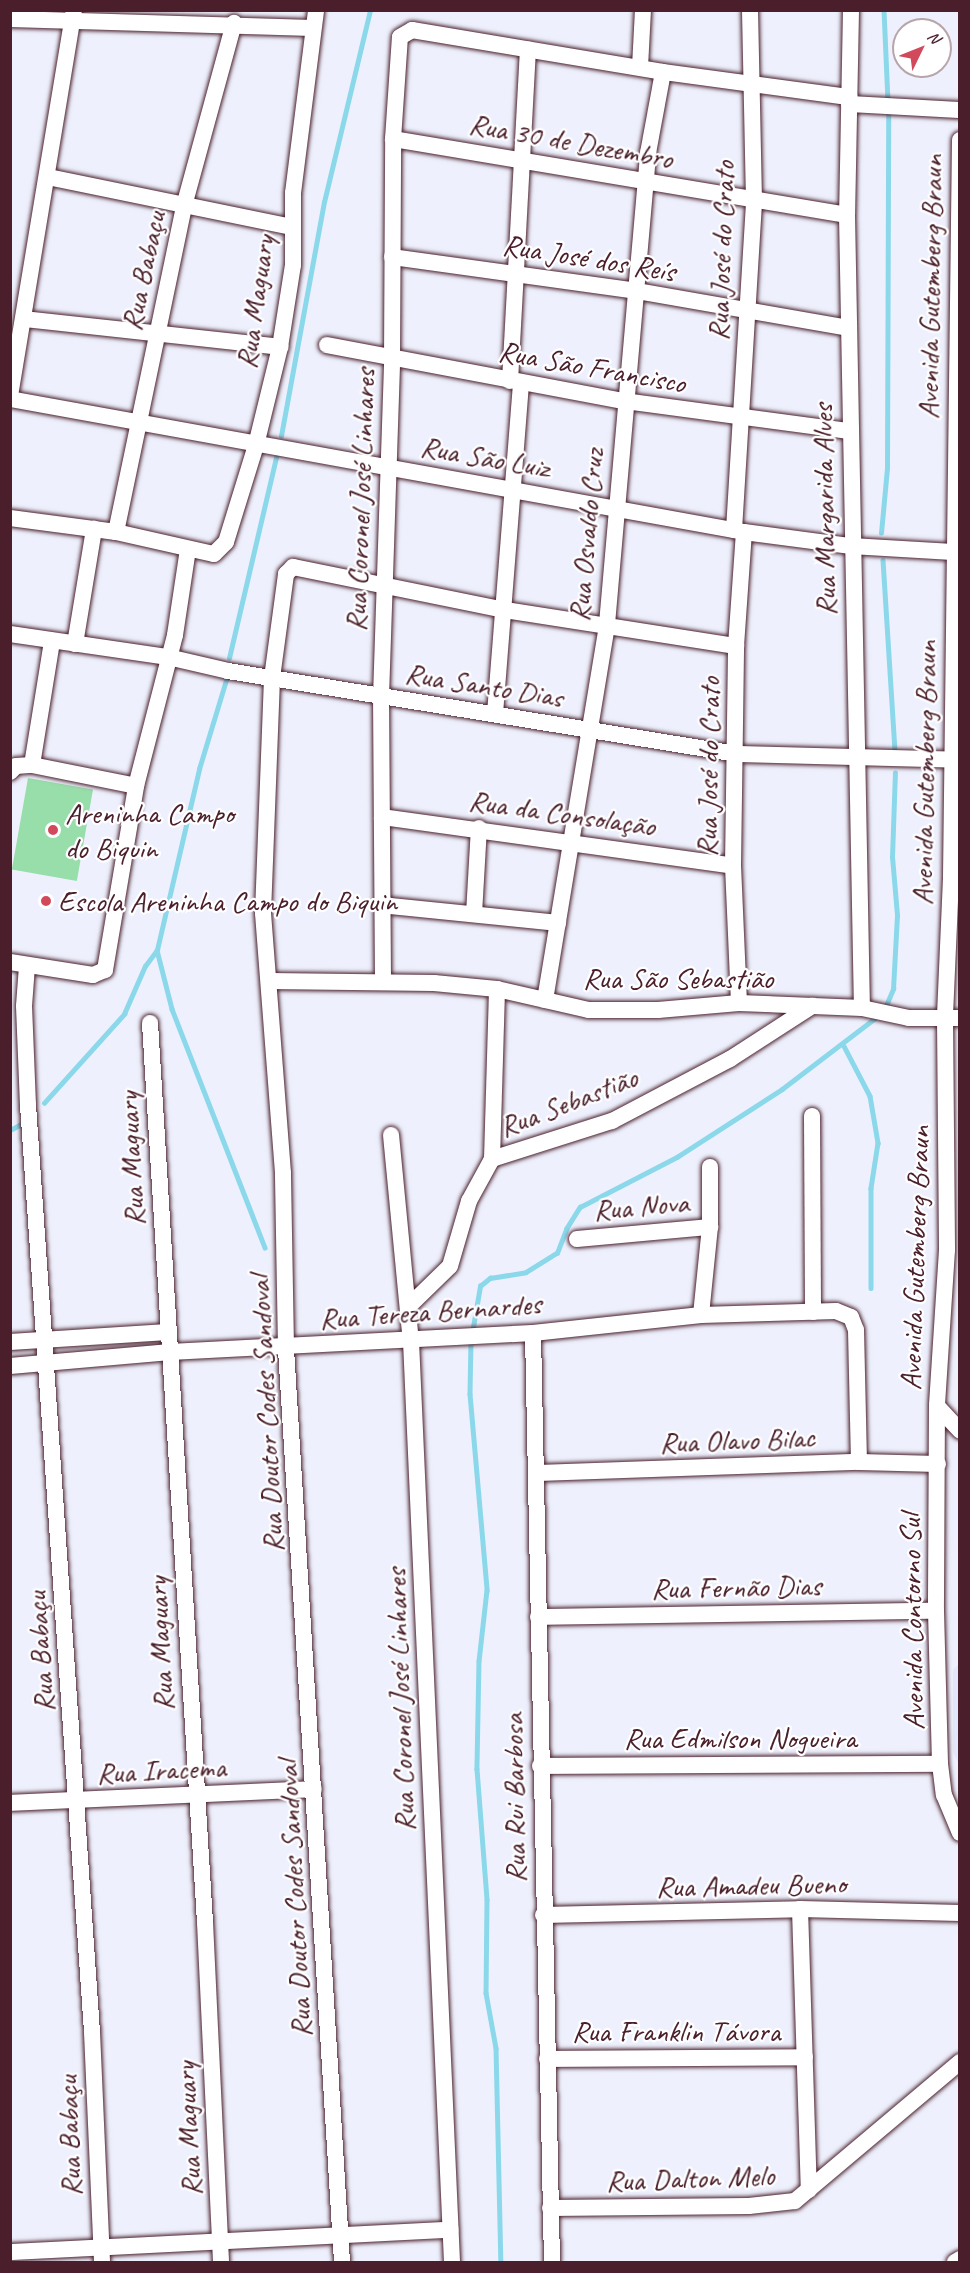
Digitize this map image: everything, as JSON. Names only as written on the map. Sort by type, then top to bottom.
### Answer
[{"type":"street","name":"Rua Maguary","points":[[188,549],[214,554],[226,542],[256,445],[280,347],[293,264],[292,227],[312,28],[316,10]]},
{"type":"street","points":[[640,67],[643,10]]},
{"type":"street","name":"Rua José do Crato","points":[[739,1003],[733,866],[737,754],[736,646],[741,419],[754,201],[750,10]]},
{"type":"street","name":"Rua Margarida Alves","points":[[850,10],[847,215],[849,431],[862,1008]]},
{"type":"street","points":[[10,19],[73,16],[312,28]]},
{"type":"street","points":[[10,398],[73,16]]},
{"type":"street","name":"Rua Babaçu","points":[[116,532],[184,206],[234,23]]},
{"type":"street","name":"Rua Coronel José Linhares","points":[[383,980],[381,697],[392,360],[393,140],[400,37],[412,30],[528,49]]},
{"type":"street","points":[[495,714],[505,610],[512,490],[519,158],[528,49],[849,101],[960,110]]},
{"type":"street","name":"Rua Osvaldo Cruz","points":[[545,1000],[569,842],[591,729],[607,624],[618,508],[624,401],[637,291],[650,135],[663,72]]},
{"type":"street","name":"Rua 30 de Dezembro","points":[[393,140],[519,158],[754,201],[847,215]]},
{"type":"street","name":"Avenida Gutemberg Braun","points":[[937,1406],[953,1250],[952,1018],[956,638],[953,552],[957,477],[960,140]]},
{"type":"street","points":[[48,177],[292,227]]},
{"type":"street","name":"Rua José dos Reís","points":[[392,257],[637,291],[849,327]]},
{"type":"street","points":[[24,319],[158,336],[280,347]]},
{"type":"street","name":"Rua São Francisco","points":[[327,345],[392,360],[624,401],[741,419],[849,431]]},
{"type":"street","name":"Rua São Luiz","points":[[10,398],[140,424],[739,531],[851,546],[953,552]]},
{"type":"street","points":[[10,518],[116,532],[188,549],[168,657],[136,786],[105,970],[99,975],[19,964]]},
{"type":"street","points":[[75,644],[94,529]]},
{"type":"street","name":"Rua Doutor Codes Sandoval","points":[[342,2262],[286,1347],[283,1173],[263,913],[272,678],[286,574],[293,567],[384,586]]},
{"type":"street","points":[[384,586],[505,610],[607,624],[736,646]]},
{"type":"street","name":"Rua Santo Dias","points":[[10,634],[168,657],[381,697],[737,754],[858,760],[956,760]]},
{"type":"street","points":[[32,765],[52,640]]},
{"type":"street","points":[[10,772],[16,766],[32,765],[136,786]]},
{"type":"street","name":"Rua da Consolação","points":[[382,817],[478,828],[733,866]]},
{"type":"street","points":[[474,914],[478,828]]},
{"type":"street","points":[[381,905],[558,923]]},
{"type":"street","name":"Rua Babaçu","points":[[19,964],[24,1006],[28,1094],[47,1340],[92,2032],[101,2255]]},
{"type":"street","name":"Rua São Sebastião","points":[[268,981],[383,980],[497,989],[545,1000],[611,1010],[739,1003],[862,1008],[909,1018],[952,1018]]},
{"type":"street","points":[[492,1159],[497,989]]},
{"type":"street","name":"Rua Sebastião","points":[[409,1306],[450,1266],[470,1201],[492,1159],[612,1121],[730,1059],[812,1006]]},
{"type":"street","name":"Rua Maguary","points":[[150,1023],[221,2262]]},
{"type":"street","points":[[812,1116],[813,1312]]},
{"type":"street","name":"Rua Coronel José Linhares","points":[[391,1135],[411,1341],[452,2262]]},
{"type":"street","points":[[701,1315],[710,1227],[710,1167]]},
{"type":"street","name":"Rua Nova","points":[[577,1239],[710,1227]]},
{"type":"street","name":"Rua Tereza Bernardes","points":[[10,1366],[170,1352],[533,1333],[701,1315],[836,1311],[851,1317],[856,1330],[859,1462]]},
{"type":"street","points":[[10,1342],[168,1332]]},
{"type":"street","name":"Rua Rui Barbosa","points":[[533,1333],[543,1915],[552,2262]]},
{"type":"street","points":[[937,1406],[960,1431]]},
{"type":"street","name":"Avenida Contorno Sul","points":[[937,1406],[936,1611],[940,1764],[944,1795],[960,1833]]},
{"type":"street","name":"Rua Olavo Bilac","points":[[537,1473],[859,1462],[938,1464]]},
{"type":"street","name":"Rua Fernão Dias","points":[[538,1617],[936,1611]]},
{"type":"street","name":"Rua Edmilson Nogueira","points":[[540,1766],[940,1764]]},
{"type":"street","name":"Rua Iracema","points":[[10,1803],[314,1789]]},
{"type":"street","points":[[800,1909],[809,2190]]},
{"type":"street","name":"Rua Amadeu Bueno","points":[[543,1915],[800,1909],[960,1913]]},
{"type":"street","name":"Rua Franklin Távora","points":[[547,2059],[805,2057]]},
{"type":"street","name":"Rua Dalton Melo","points":[[550,2208],[776,2205],[795,2201],[960,2062]]},
{"type":"street","points":[[10,2252],[101,2255],[220,2243],[450,2230]]},
{"type":"street","points":[[955,2262],[960,2259]]},
{"type":"shaded area","points":[[959,1619],[959,1765],[953,1752],[953,1670],[958,1665]]},
{"type":"green space","name":"Areninha Campo do Biquin","points":[[28,778],[93,789],[77,881],[12,870]]},
{"type":"waterway","points":[[281,436],[324,202],[370,10]]},
{"type":"waterway","points":[[884,10],[888,102]]},
{"type":"waterway","points":[[881,533],[887,468],[888,111]]},
{"type":"waterway","points":[[229,658],[276,457]]},
{"type":"waterway","points":[[883,560],[895,749]]},
{"type":"waterway","points":[[44,1103],[124,1014],[145,966],[157,950],[199,769],[226,680]]},
{"type":"waterway","points":[[885,1008],[893,989],[897,915],[892,857],[895,773]]},
{"type":"waterway","points":[[157,950],[172,1009],[265,1247]]},
{"type":"waterway","points":[[472,1333],[480,1286],[490,1278],[526,1272],[557,1253],[566,1229],[580,1207],[677,1157],[782,1089],[879,1015]]},
{"type":"waterway","points":[[844,1046],[870,1096],[878,1143],[871,1188],[871,1288]]},
{"type":"waterway","points":[[10,1130],[23,1123]]},
{"type":"waterway","points":[[471,1341],[470,1394],[487,1590],[479,1661],[477,1769],[487,1900],[486,1993],[496,2048],[501,2262]]},
{"type":"place","name":"Areninha Campo do Biquin","points":[[53,830]]},
{"type":"place","name":"Escola Areninha Campo do Biquin","points":[[46,901]]}]
